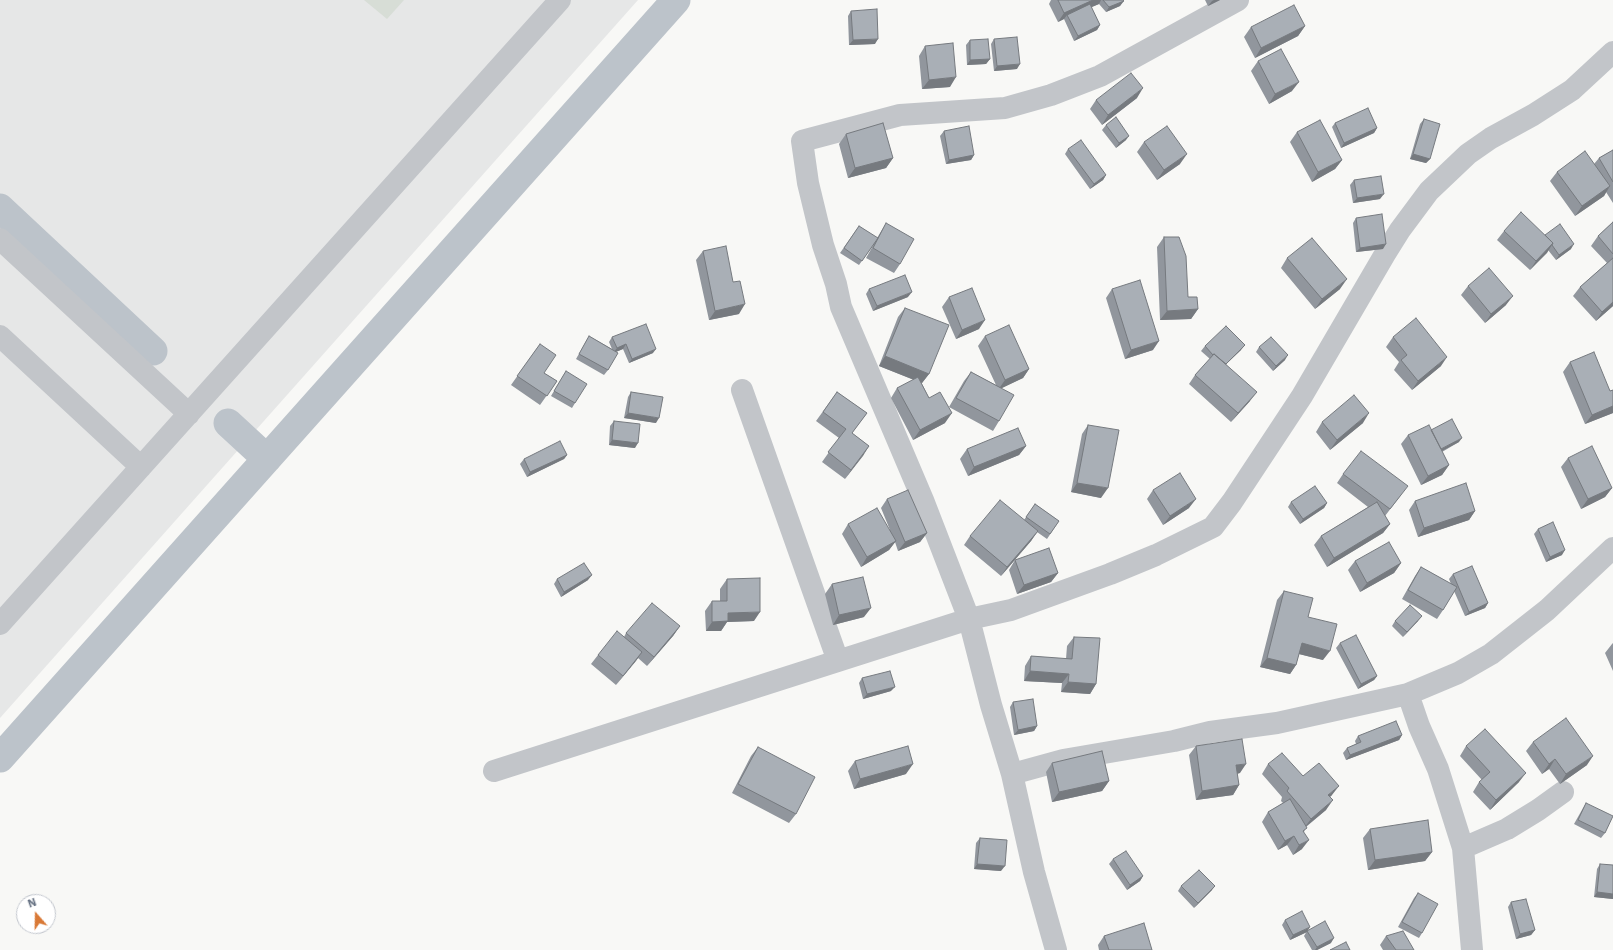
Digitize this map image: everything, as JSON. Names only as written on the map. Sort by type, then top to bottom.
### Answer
[{"type":"street","points":[[0,624],[560,0]]},
{"type":"street","points":[[1056,950],[1034,872],[1012,774],[990,705],[969,619],[922,500],[841,307],[836,284],[823,245],[810,191],[802,141],[900,115],[1005,108],[1051,95],[1100,76],[1238,0]]},
{"type":"street","points":[[494,770],[969,619],[1011,610],[1110,574],[1156,555],[1213,527],[1232,502],[1302,396],[1400,230],[1429,191],[1468,154],[1491,138],[1534,115],[1567,94],[1613,52]]},
{"type":"street","points":[[0,239],[189,414]]},
{"type":"street","points":[[0,336],[141,467]]},
{"type":"street","points":[[742,390],[838,661]]},
{"type":"street","points":[[1012,774],[1063,760],[1174,741],[1210,732],[1276,723],[1408,694],[1458,673],[1491,654],[1547,610],[1613,548]]},
{"type":"street","points":[[1408,694],[1418,726],[1438,769],[1463,848],[1472,950]]},
{"type":"street","points":[[1463,848],[1507,829],[1538,810],[1563,792]]},
{"type":"shaded area","points":[[0,0],[638,0],[0,718]]},
{"type":"shaded area","points":[[364,0],[404,0],[387,19]]},
{"type":"building","points":[[1058,0],[1093,0],[1064,13]]},
{"type":"building","points":[[1103,0],[1123,0],[1124,1],[1109,7]]},
{"type":"building","points":[[1090,4],[1100,25],[1078,36],[1067,15]]},
{"type":"building","points":[[1294,5],[1305,26],[1261,48],[1251,27]]},
{"type":"building","points":[[877,9],[878,39],[853,40],[851,11]]},
{"type":"building","points":[[1017,37],[1020,64],[997,66],[994,39]]},
{"type":"building","points":[[988,39],[990,59],[970,60],[970,40]]},
{"type":"building","points":[[953,43],[956,77],[929,80],[925,46]]},
{"type":"building","points":[[1281,49],[1299,82],[1275,94],[1258,61]]},
{"type":"building","points":[[1131,73],[1143,88],[1108,115],[1096,100]]},
{"type":"building","points":[[1368,108],[1377,128],[1344,143],[1335,123]]},
{"type":"building","points":[[1116,117],[1129,136],[1119,143],[1106,125]]},
{"type":"building","points":[[1424,119],[1440,124],[1430,159],[1413,154]]},
{"type":"building","points":[[1320,120],[1342,160],[1318,172],[1297,132]]},
{"type":"building","points":[[883,123],[893,158],[855,168],[846,134]]},
{"type":"building","points":[[969,126],[974,155],[949,160],[944,131]]},
{"type":"building","points":[[1167,126],[1187,154],[1164,170],[1144,142]]},
{"type":"building","points":[[1081,140],[1106,175],[1094,184],[1068,149]]},
{"type":"building","points":[[1613,150],[1613,182],[1599,158]]},
{"type":"building","points":[[1585,151],[1610,186],[1582,206],[1557,172]]},
{"type":"building","points":[[1381,176],[1384,194],[1357,198],[1354,180]]},
{"type":"building","points":[[1521,212],[1553,243],[1536,261],[1504,231]]},
{"type":"building","points":[[1382,214],[1386,244],[1360,248],[1356,218]]},
{"type":"building","points":[[1613,222],[1613,254],[1598,236]]},
{"type":"building","points":[[886,223],[914,239],[900,264],[873,248]]},
{"type":"building","points":[[1560,224],[1574,244],[1559,255],[1552,245],[1553,243],[1545,235]]},
{"type":"building","points":[[859,226],[878,238],[862,261],[844,248]]},
{"type":"building","points":[[1164,237],[1179,237],[1186,256],[1188,297],[1197,297],[1198,309],[1167,311]]},
{"type":"building","points":[[1312,238],[1347,279],[1322,299],[1287,258]]},
{"type":"building","points":[[726,246],[733,282],[740,281],[745,304],[715,311],[703,251]]},
{"type":"building","points":[[1613,258],[1613,302],[1602,312],[1580,287]]},
{"type":"building","points":[[1489,268],[1513,296],[1491,314],[1468,286]]},
{"type":"building","points":[[905,275],[912,292],[877,306],[869,289]]},
{"type":"building","points":[[1140,280],[1159,341],[1131,350],[1112,289]]},
{"type":"building","points":[[972,288],[985,320],[962,330],[949,297]]},
{"type":"building","points":[[905,308],[949,325],[929,374],[885,356]]},
{"type":"building","points":[[1416,318],[1447,357],[1418,381],[1401,360],[1407,355],[1393,337]]},
{"type":"building","points":[[646,324],[656,349],[632,359],[626,344],[617,348],[612,337]]},
{"type":"building","points":[[1009,325],[1029,369],[1005,380],[985,336]]},
{"type":"building","points":[[1226,326],[1245,345],[1226,364],[1214,354],[1213,355],[1205,346]]},
{"type":"building","points":[[589,336],[618,353],[608,370],[579,354]]},
{"type":"building","points":[[1271,337],[1288,355],[1276,366],[1259,347]]},
{"type":"building","points":[[540,344],[556,355],[544,373],[557,381],[547,396],[517,376]]},
{"type":"building","points":[[1594,352],[1610,391],[1613,390],[1613,406],[1592,415],[1570,362]]},
{"type":"building","points":[[1214,354],[1257,392],[1238,413],[1195,375]]},
{"type":"building","points":[[566,371],[587,384],[575,403],[554,391]]},
{"type":"building","points":[[971,372],[1014,395],[999,421],[956,398]]},
{"type":"building","points":[[918,377],[929,398],[940,392],[952,413],[920,430],[897,388]]},
{"type":"building","points":[[631,392],[663,397],[659,418],[628,413]]},
{"type":"building","points":[[837,392],[867,413],[852,433],[869,446],[851,470],[828,452],[846,429],[823,412]]},
{"type":"building","points":[[1354,395],[1369,413],[1337,440],[1322,422]]},
{"type":"building","points":[[1452,419],[1462,438],[1441,449],[1431,430]]},
{"type":"building","points":[[614,421],[640,424],[638,443],[612,440]]},
{"type":"building","points":[[1088,425],[1119,430],[1108,488],[1077,483]]},
{"type":"building","points":[[1429,425],[1449,465],[1428,476],[1408,435]]},
{"type":"building","points":[[1018,428],[1026,446],[974,467],[967,449]]},
{"type":"building","points":[[560,441],[567,455],[530,472],[524,459]]},
{"type":"building","points":[[1592,446],[1612,488],[1588,499],[1568,458]]},
{"type":"building","points":[[1361,451],[1408,486],[1390,509],[1343,474]]},
{"type":"building","points":[[1180,473],[1196,499],[1170,516],[1153,490]]},
{"type":"building","points":[[1466,483],[1475,511],[1424,528],[1415,501]]},
{"type":"building","points":[[1315,486],[1327,503],[1303,519],[1291,502]]},
{"type":"building","points":[[908,490],[927,533],[905,542],[887,499]]},
{"type":"building","points":[[1000,500],[1038,531],[1007,567],[970,536]]},
{"type":"building","points":[[1377,502],[1390,524],[1334,558],[1321,536]]},
{"type":"building","points":[[1035,504],[1059,521],[1050,534],[1026,517]]},
{"type":"building","points":[[877,508],[896,541],[867,557],[848,524]]},
{"type":"building","points":[[1553,522],[1565,550],[1550,557],[1538,529]]},
{"type":"building","points":[[1389,542],[1401,563],[1367,583],[1355,561]]},
{"type":"building","points":[[1049,548],[1058,573],[1024,585],[1015,560]]},
{"type":"building","points":[[584,563],[592,575],[564,592],[557,579]]},
{"type":"building","points":[[1472,566],[1488,603],[1469,612],[1453,574]]},
{"type":"building","points":[[1421,567],[1457,587],[1443,610],[1408,590]]},
{"type":"building","points":[[863,577],[871,608],[839,615],[832,584]]},
{"type":"building","points":[[760,578],[760,612],[728,613],[728,621],[712,622],[712,601],[727,601],[727,579]]},
{"type":"building","points":[[1284,591],[1313,598],[1308,617],[1337,624],[1330,651],[1302,643],[1296,665],[1267,658]]},
{"type":"building","points":[[652,603],[680,626],[654,657],[626,633]]},
{"type":"building","points":[[1410,605],[1422,616],[1407,632],[1395,621]]},
{"type":"building","points":[[617,631],[642,652],[623,676],[598,655]]},
{"type":"building","points":[[1356,635],[1377,676],[1361,684],[1340,643]]},
{"type":"building","points":[[1074,637],[1100,638],[1096,684],[1068,682],[1069,674],[1030,671],[1031,656],[1072,659]]},
{"type":"building","points":[[890,671],[895,687],[867,694],[862,678]]},
{"type":"building","points":[[1033,699],[1037,726],[1018,730],[1013,702]]},
{"type":"building","points":[[1566,718],[1593,756],[1566,774],[1555,759],[1549,764],[1533,742]]},
{"type":"building","points":[[1396,721],[1402,735],[1350,755],[1347,748],[1361,742],[1358,736]]},
{"type":"building","points":[[1485,729],[1526,773],[1496,800],[1479,782],[1490,772],[1466,746]]},
{"type":"building","points":[[1242,739],[1246,764],[1236,765],[1239,785],[1202,791],[1196,746]]},
{"type":"building","points":[[908,746],[913,764],[860,779],[855,761]]},
{"type":"building","points":[[758,747],[815,777],[796,814],[738,784]]},
{"type":"building","points":[[1102,751],[1109,781],[1059,792],[1052,763]]},
{"type":"building","points":[[1282,753],[1303,776],[1319,763],[1339,786],[1328,795],[1333,800],[1311,819],[1287,791],[1289,788],[1268,764]]},
{"type":"building","points":[[1290,799],[1307,828],[1303,831],[1309,840],[1299,845],[1294,836],[1285,841],[1268,812]]},
{"type":"building","points":[[1586,803],[1613,816],[1605,833],[1578,820]]},
{"type":"building","points":[[1428,820],[1432,852],[1375,860],[1370,829]]},
{"type":"building","points":[[980,838],[1007,840],[1005,866],[977,864]]},
{"type":"building","points":[[1126,851],[1143,876],[1130,885],[1113,859]]},
{"type":"building","points":[[1600,864],[1613,865],[1613,894],[1597,892]]},
{"type":"building","points":[[1199,870],[1215,886],[1198,903],[1181,886]]},
{"type":"building","points":[[1418,893],[1438,904],[1422,933],[1402,922]]},
{"type":"building","points":[[1526,899],[1535,930],[1520,934],[1511,902]]},
{"type":"building","points":[[1302,911],[1310,927],[1293,935],[1285,920]]},
{"type":"building","points":[[1325,921],[1334,938],[1317,947],[1307,931]]},
{"type":"building","points":[[1144,923],[1152,950],[1109,950],[1104,936]]},
{"type":"building","points":[[1403,931],[1414,950],[1396,950],[1386,936]]},
{"type":"building","points":[[1346,942],[1350,950],[1330,950]]},
{"type":"waterway","points":[[0,758],[676,0]]},
{"type":"waterway","points":[[0,208],[153,351]]},
{"type":"waterway","points":[[228,423],[267,459]]}]
